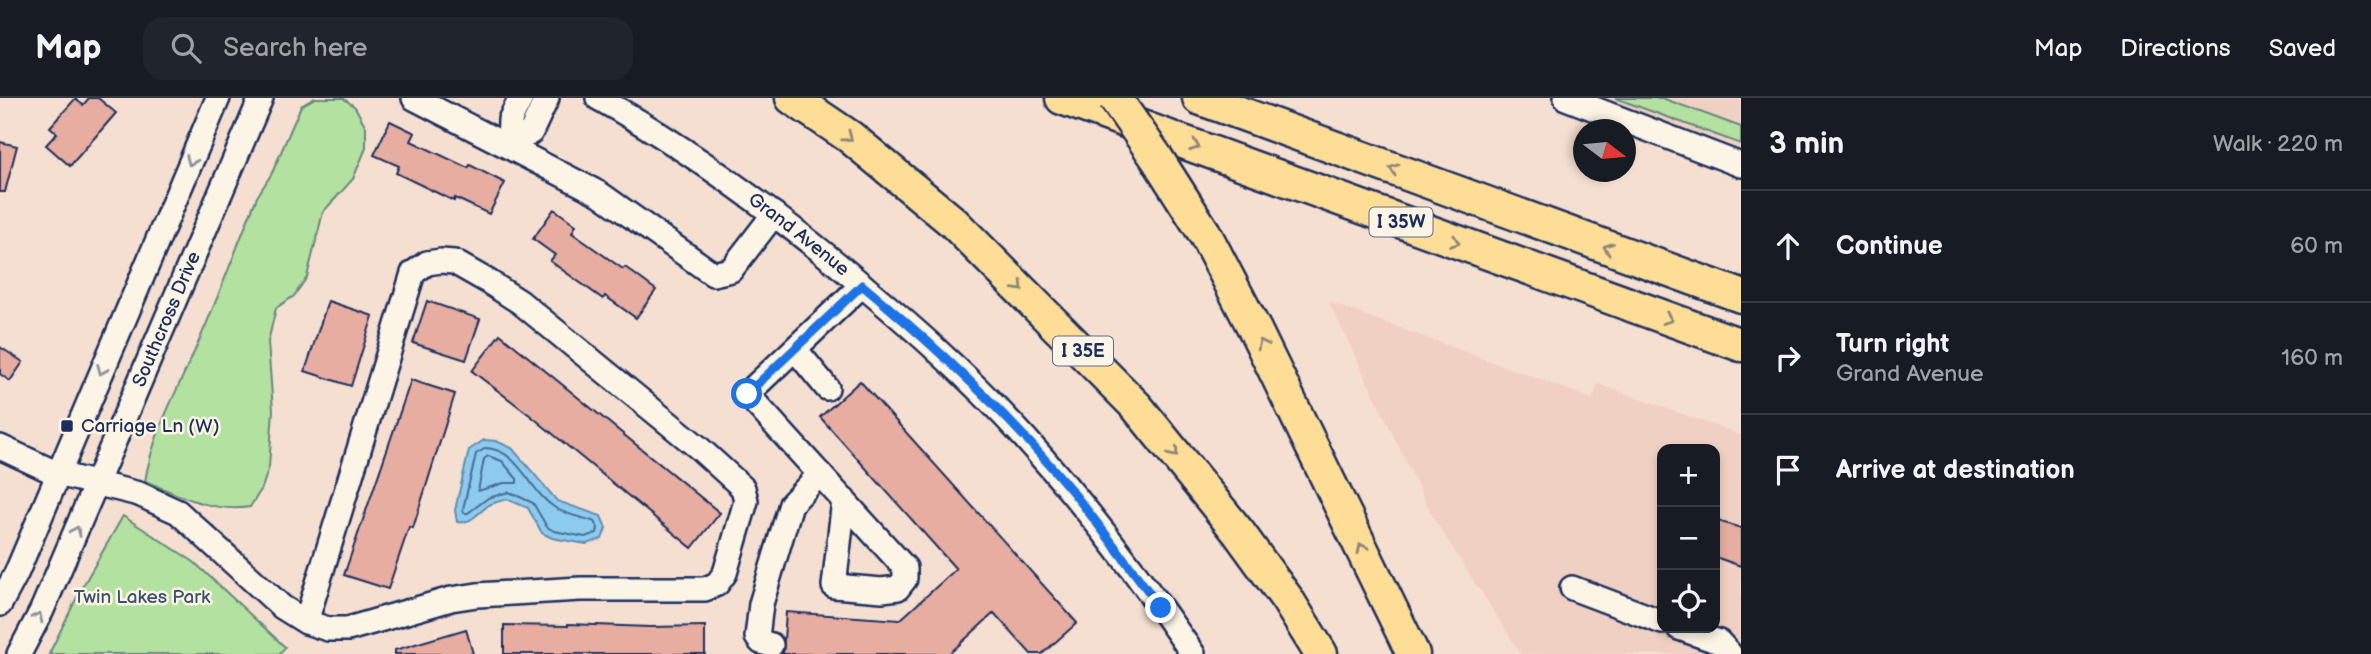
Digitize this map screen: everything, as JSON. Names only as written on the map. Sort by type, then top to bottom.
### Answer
[{"type":"highway","name":"I 35E","points":[[792,98],[850,137],[953,222],[1137,407],[1239,533],[1287,599],[1321,654]]},
{"type":"highway","name":"I 35W","points":[[1062,98],[1741,345]]},
{"type":"highway","points":[[1115,98],[1205,234],[1415,654]]},
{"type":"highway","name":"I 35W","points":[[1199,98],[1741,296]]},
{"type":"street","name":"Southcross Drive","points":[[0,604],[16,573],[218,98]]},
{"type":"street","name":"Southcross Drive","points":[[19,654],[42,610],[261,98]]},
{"type":"street","points":[[414,98],[600,194],[713,274],[731,270],[774,214]]},
{"type":"street","points":[[509,145],[510,120],[521,98]]},
{"type":"street","points":[[509,145],[531,132],[547,98]]},
{"type":"street","name":"Grand Avenue","points":[[598,98],[717,173],[774,214],[862,285],[960,372],[1022,435],[1100,528],[1192,654]]},
{"type":"street","points":[[1566,98],[1741,164]]},
{"type":"street","points":[[0,447],[58,474],[139,494],[178,512],[282,607],[306,622],[328,629],[348,629],[451,599],[477,595],[580,589],[705,589],[717,584],[725,573],[746,500],[743,488],[699,448],[520,302],[454,262],[427,263],[413,273],[306,622]]},
{"type":"street","points":[[844,500],[747,394],[862,285]]},
{"type":"street","points":[[795,349],[827,388]]},
{"type":"street","points":[[771,645],[761,642],[757,637],[761,604],[791,504],[820,474]]},
{"type":"street","points":[[1572,588],[1657,620]]},
{"type":"street","points":[[1693,633],[1718,642],[1730,654]]},
{"type":"shaded area","points":[[1605,98],[1741,98],[1741,149]]},
{"type":"shaded area","points":[[1329,302],[1593,399],[1598,384],[1741,435],[1741,654],[1521,654],[1434,519]]},
{"type":"green space","points":[[315,98],[343,98],[355,107],[366,127],[366,148],[353,179],[323,212],[307,277],[294,296],[276,308],[268,342],[273,410],[269,467],[262,488],[250,507],[223,507],[196,502],[145,481],[153,449],[257,197],[272,173],[301,106]]},
{"type":"green space","points":[[1615,98],[1662,98],[1741,127],[1741,144]]},
{"type":"green space","name":"Twin Lakes Park","points":[[123,516],[194,562],[285,647],[280,654],[49,654],[80,591]]},
{"type":"water","points":[[484,440],[496,441],[512,448],[557,501],[601,516],[606,528],[602,539],[586,544],[552,538],[542,533],[528,508],[507,499],[489,505],[470,520],[457,522],[455,510],[469,450]]},
{"type":"building","points":[[89,98],[98,98],[116,113],[70,166],[46,145],[57,133],[50,127],[75,99],[83,105]]},
{"type":"building","points":[[390,121],[415,133],[411,141],[468,168],[470,165],[505,183],[489,214],[455,198],[454,201],[396,173],[399,166],[374,155]]},
{"type":"building","points":[[0,142],[17,146],[5,192],[0,192]]},
{"type":"building","points":[[554,209],[576,225],[572,233],[656,290],[636,318],[605,296],[603,299],[550,261],[555,255],[533,239]]},
{"type":"building","points":[[328,301],[373,316],[351,386],[305,371]]},
{"type":"building","points":[[427,301],[480,319],[466,360],[413,343]]},
{"type":"building","points":[[500,334],[720,513],[692,548],[472,371]]},
{"type":"building","points":[[0,347],[23,362],[10,381],[0,374]]},
{"type":"building","points":[[411,380],[455,394],[413,528],[409,527],[388,589],[344,575]]},
{"type":"building","points":[[860,381],[1077,623],[1042,654],[1031,654],[994,613],[949,654],[783,654],[786,612],[900,620],[956,569],[820,417]]},
{"type":"building","points":[[1720,522],[1741,528],[1741,566],[1720,559]]},
{"type":"building","points":[[504,625],[705,626],[705,654],[504,654]]},
{"type":"building","points":[[466,629],[473,654],[395,654],[395,650]]},
{"type":"place","name":"Carriage Ln (W)","points":[[67,426]]},
{"type":"route","points":[[747,394],[862,285],[960,372],[1022,435],[1070,489],[1161,608]]}]
